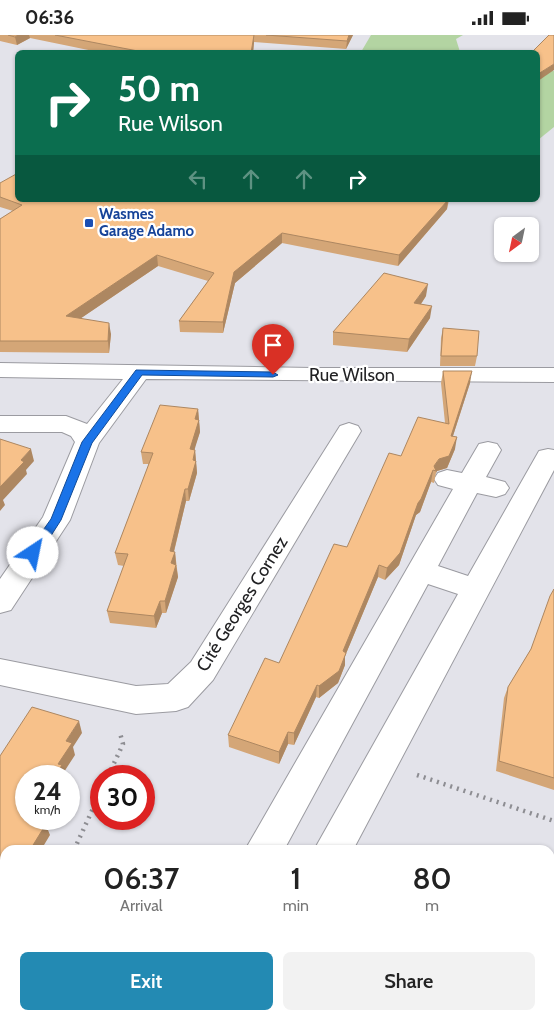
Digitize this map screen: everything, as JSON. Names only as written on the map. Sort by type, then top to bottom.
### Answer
[{"type":"street","name":"Rue Wilson","points":[[0,370],[139,373],[554,375]]},
{"type":"street","points":[[0,602],[56,520],[87,442],[139,373]]},
{"type":"street","points":[[0,424],[66,424],[81,431],[87,442]]},
{"type":"street","name":"Cité Georges Cornez","points":[[0,672],[136,700],[176,697],[202,671],[349,431]]},
{"type":"street","points":[[267,845],[341,697],[412,576],[471,484],[488,450]]},
{"type":"street","points":[[336,845],[548,457]]},
{"type":"street","points":[[412,576],[460,584]]},
{"type":"path","points":[[108,695],[123,743],[113,765]]},
{"type":"path","points":[[381,762],[483,799],[554,821]]},
{"type":"path","points":[[76,845],[90,815]]},
{"type":"green space","points":[[371,35],[463,35],[456,39],[459,50],[362,50]]},
{"type":"green space","points":[[540,69],[554,71],[554,127],[540,138]]},
{"type":"building","points":[[55,35],[254,35],[252,50],[133,50]]},
{"type":"building","points":[[266,35],[349,35],[347,41]]},
{"type":"building","points":[[549,35],[554,35],[554,64],[540,73],[540,50],[534,50]]},
{"type":"building","points":[[15,175],[15,202],[446,202],[399,255],[282,233],[234,272],[223,322],[179,321],[214,273],[157,255],[66,316],[109,323],[108,341],[0,341],[0,219],[22,205],[0,197],[0,183]]},
{"type":"building","points":[[384,273],[428,284],[414,303],[432,306],[409,339],[333,332]]},
{"type":"building","points":[[443,328],[479,331],[477,356],[441,356]]},
{"type":"building","points":[[443,371],[472,371],[451,436],[457,437],[449,456],[439,459],[434,466],[436,471],[433,470],[418,503],[400,553],[387,568],[379,565],[343,651],[346,653],[339,671],[319,686],[317,685],[294,733],[288,732],[279,752],[228,735],[265,658],[279,663],[334,544],[347,547],[389,453],[401,456],[418,417],[449,424]]},
{"type":"building","points":[[160,405],[198,409],[195,419],[199,420],[190,449],[195,450],[193,460],[196,461],[188,489],[185,489],[170,551],[175,552],[171,563],[176,565],[165,601],[160,601],[154,616],[107,611],[128,554],[115,553],[153,453],[141,452]]},
{"type":"building","points":[[0,439],[31,449],[21,460],[24,462],[0,487]]},
{"type":"building","points":[[554,589],[554,778],[499,761],[508,687],[531,649]]},
{"type":"building","points":[[32,707],[79,721],[66,741],[72,743],[58,764],[62,765],[15,765],[15,830],[42,830],[33,845],[0,845],[0,756]]},
{"type":"place","name":"Wasmes Garage Adamo","points":[[89,223]]},
{"type":"route","points":[[33,553],[56,520],[87,442],[139,373],[273,375]]}]
